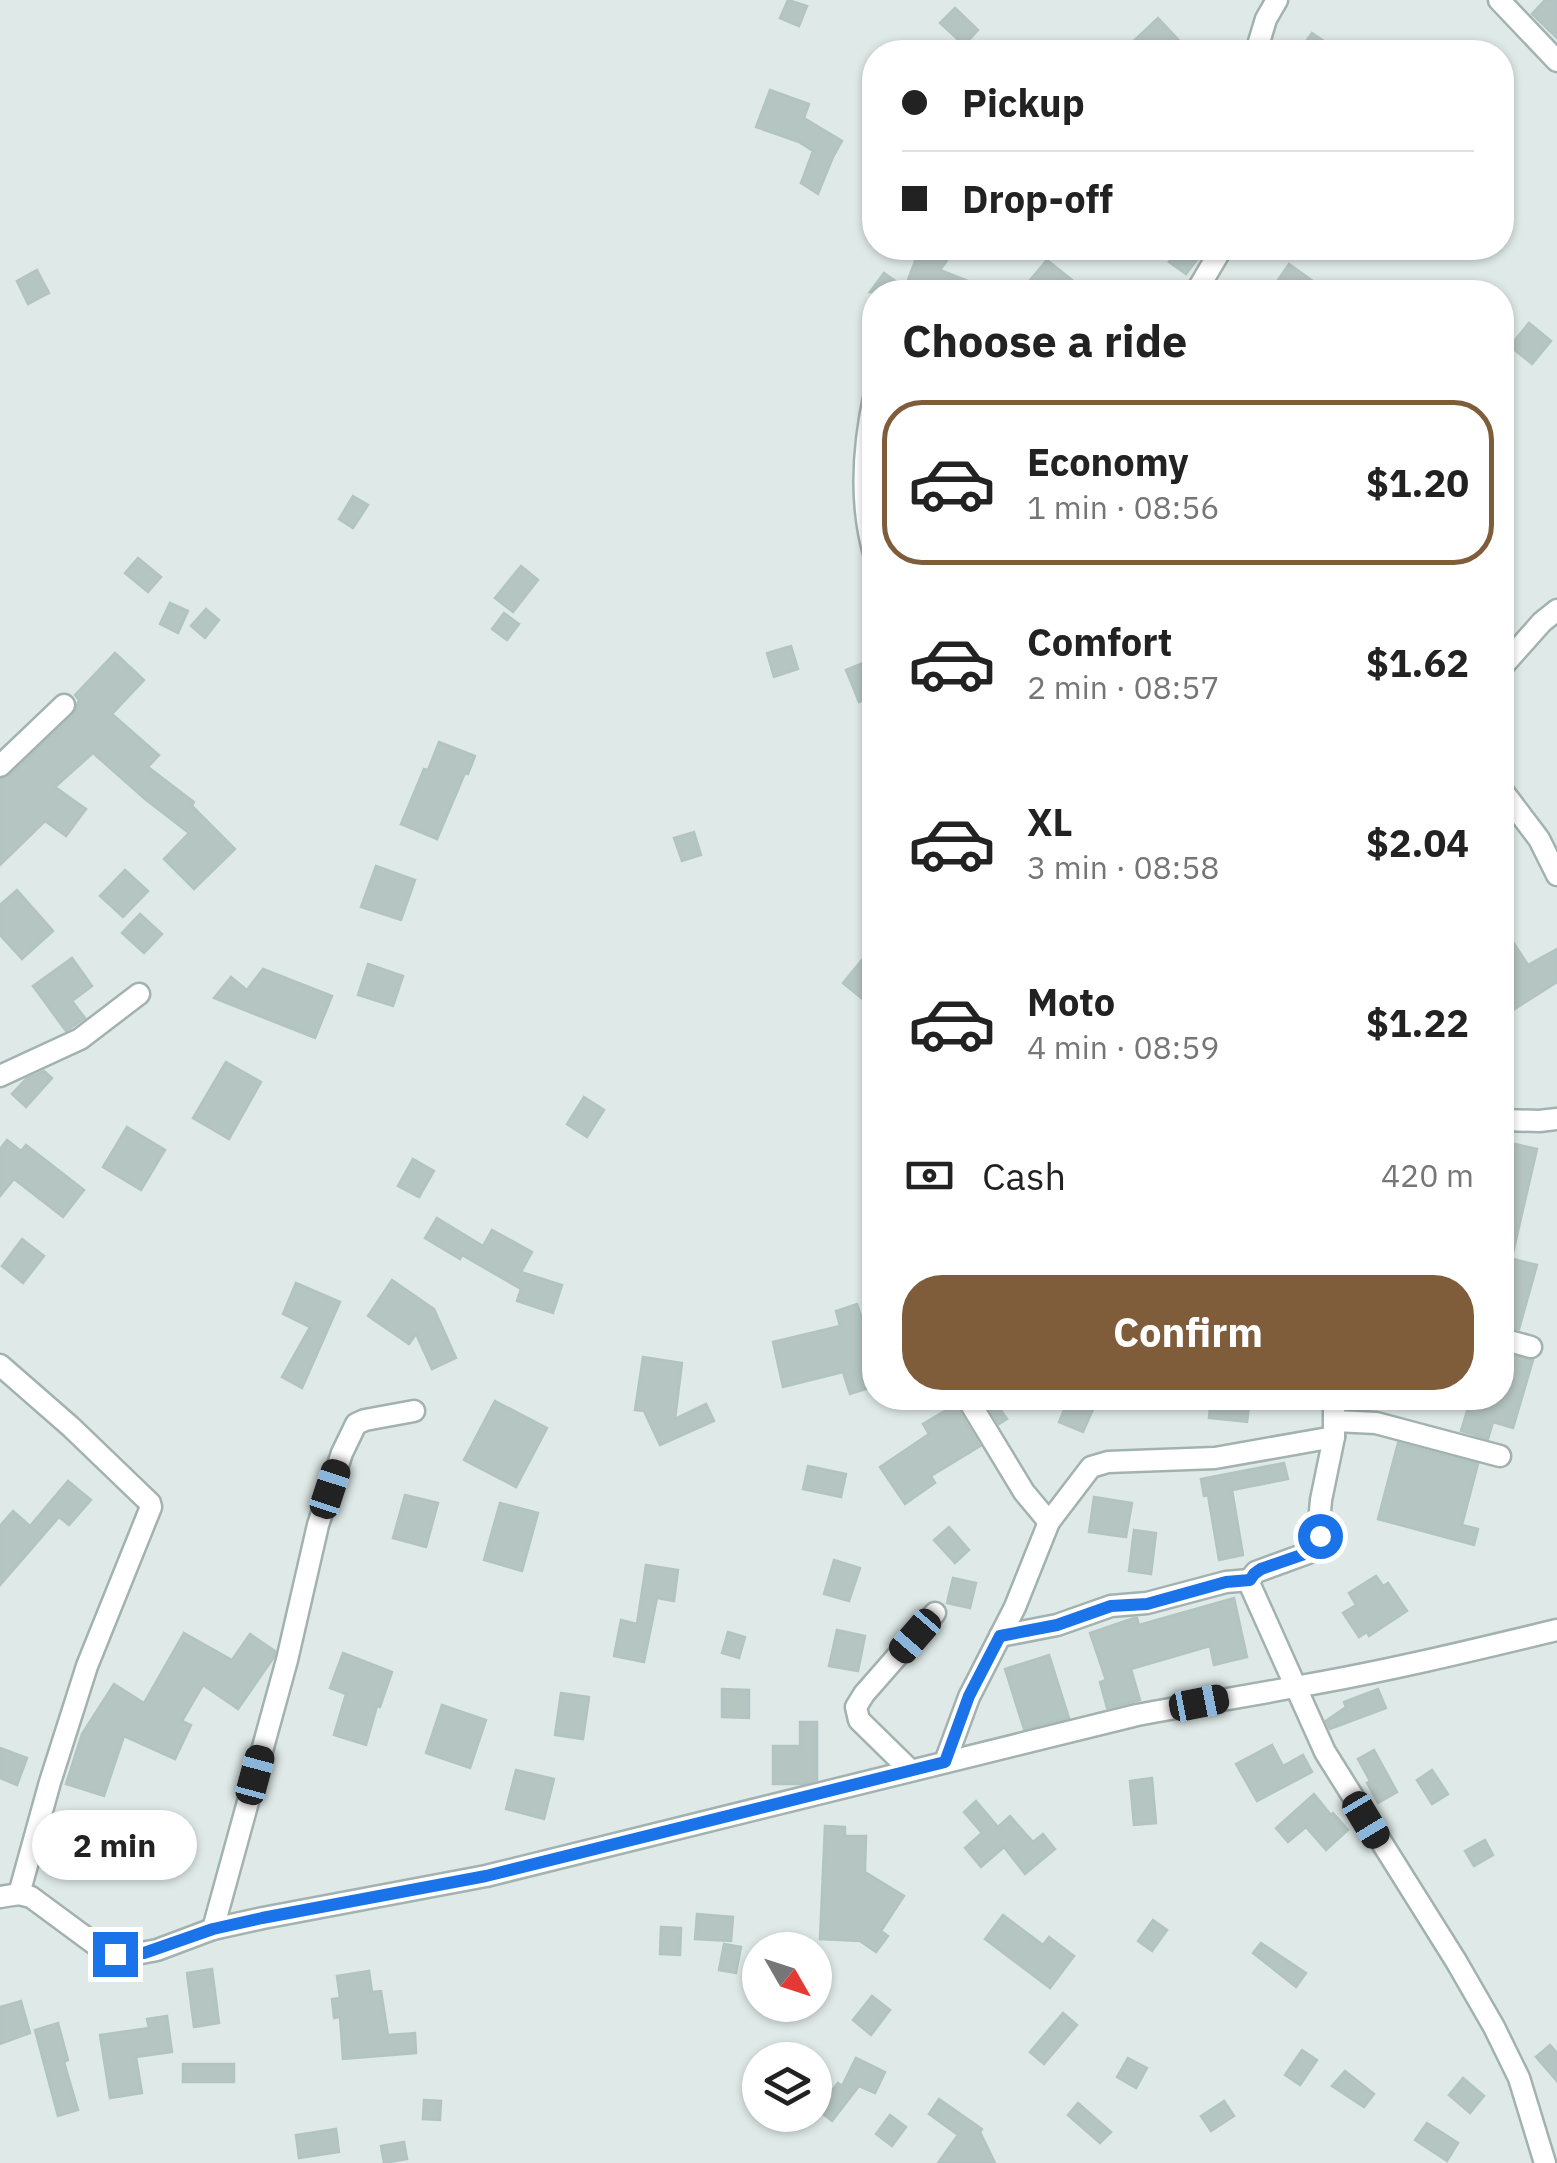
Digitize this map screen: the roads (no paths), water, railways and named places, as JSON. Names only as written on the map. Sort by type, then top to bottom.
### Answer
[{"type":"street","points":[[1260,40],[1277,0]]},
{"type":"street","points":[[1528,0],[1504,7],[1557,61]]},
{"type":"street","points":[[1514,654],[1557,610]]},
{"type":"street","points":[[0,766],[64,705]]},
{"type":"street","points":[[1514,806],[1539,839],[1557,875]]},
{"type":"street","points":[[0,1076],[80,1039],[139,994]]},
{"type":"street","points":[[1514,1120],[1557,1118]]},
{"type":"street","points":[[1514,1342],[1532,1346]]},
{"type":"street","points":[[0,1366],[151,1507],[88,1666],[10,1895],[36,1900],[96,1945],[115,1954],[144,1953],[213,1929],[486,1876],[1137,1715],[1297,1687],[1557,1630]]},
{"type":"street","points":[[974,1410],[1024,1492],[1049,1522]]},
{"type":"street","points":[[1334,1410],[1317,1546],[1256,1572],[1250,1580],[1252,1590],[1325,1752],[1494,2027],[1519,2078],[1548,2159]]},
{"type":"street","points":[[213,1929],[318,1525],[342,1453],[356,1424],[414,1411]]},
{"type":"street","points":[[945,1762],[969,1696],[1027,1579],[1049,1522],[1080,1479],[1097,1463],[1214,1458],[1376,1422],[1500,1456]]},
{"type":"street","points":[[1000,1636],[1057,1625],[1111,1606],[1147,1604],[1226,1582],[1250,1580]]},
{"type":"street","points":[[910,1770],[858,1720],[856,1707],[935,1613]]}]
